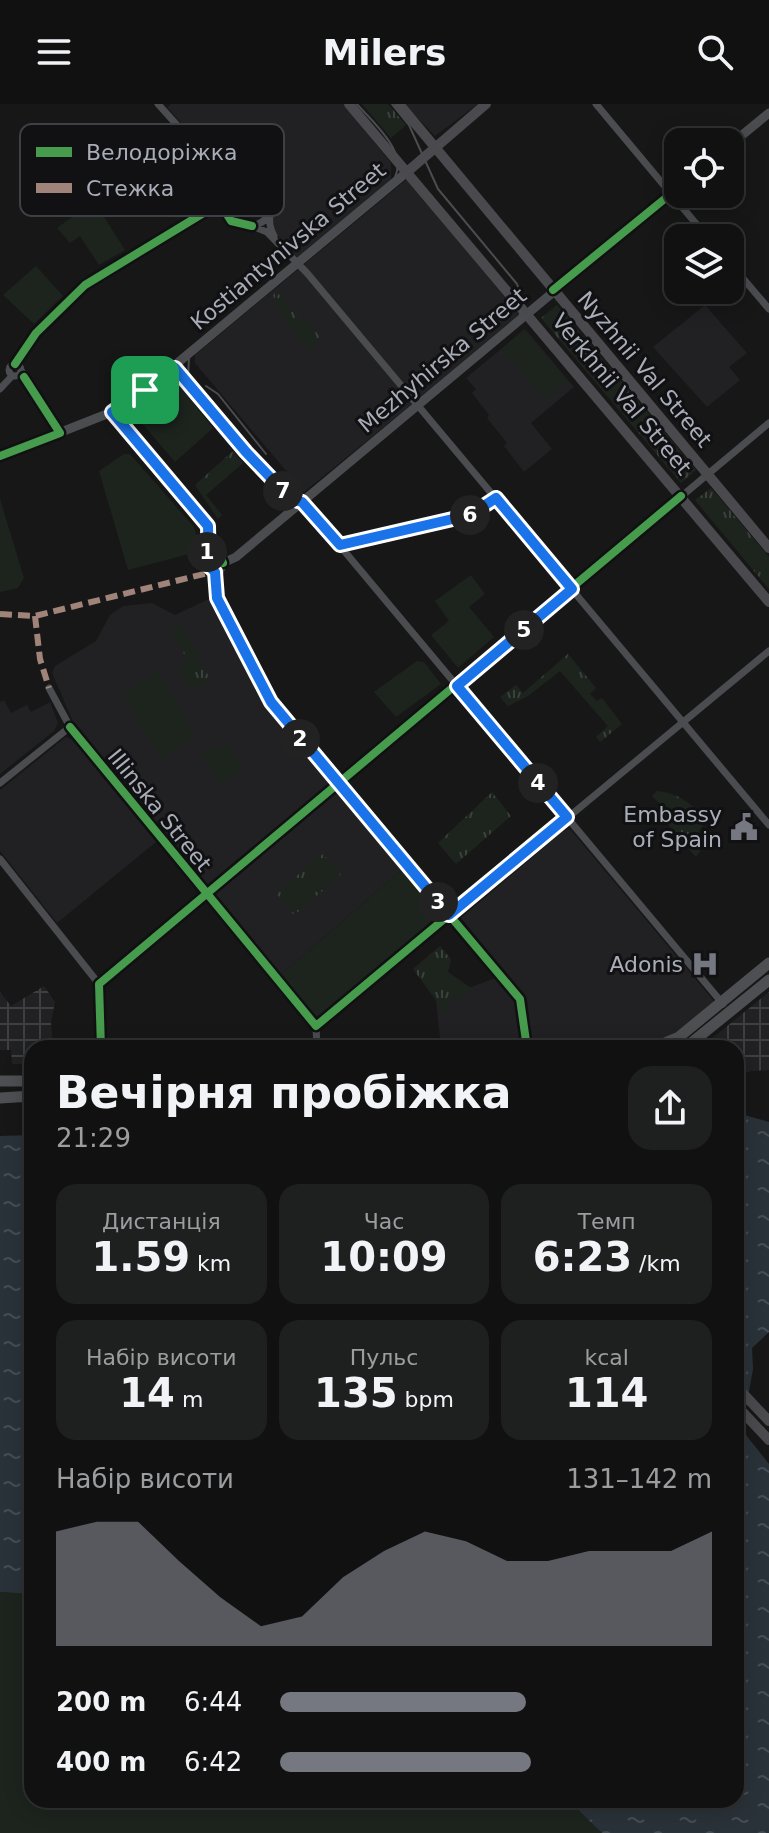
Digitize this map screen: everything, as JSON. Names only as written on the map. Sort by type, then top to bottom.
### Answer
[{"type":"main road","name":"Verkhnii Val Street","points":[[349,104],[769,602]]},
{"type":"main road","name":"Nyzhnii Val Street","points":[[399,104],[769,548]]},
{"type":"main road","name":"Kostiantynivska Street","points":[[407,172],[486,104]]},
{"type":"main road","points":[[672,1040],[769,963]]},
{"type":"main road","points":[[696,1040],[769,980]]},
{"type":"main road","points":[[0,1081],[24,1081]]},
{"type":"main road","points":[[0,1098],[24,1096]]},
{"type":"main road","points":[[744,1394],[769,1421]]},
{"type":"main road","points":[[744,1413],[769,1440]]},
{"type":"street","points":[[596,104],[664,180]]},
{"type":"street","points":[[161,105],[177,124]]},
{"type":"street","points":[[744,134],[769,113]]},
{"type":"street","name":"Kostiantynivska Street","points":[[0,456],[112,412],[175,368],[407,172]]},
{"type":"street","name":"Mezhyhirska Street","points":[[225,561],[302,502],[664,199]]},
{"type":"street","points":[[0,389],[16,371],[36,333],[85,285],[108,268],[198,216]]},
{"type":"street","points":[[228,216],[231,221],[267,232],[298,264],[769,825]]},
{"type":"street","points":[[252,226],[268,216]]},
{"type":"street","points":[[269,216],[270,229],[277,241]]},
{"type":"street","points":[[744,280],[769,309]]},
{"type":"street","points":[[0,362],[34,387],[60,433]]},
{"type":"street","points":[[175,368],[269,477],[291,499],[302,502],[340,545],[730,1012]]},
{"type":"street","points":[[112,412],[208,526],[225,561]]},
{"type":"street","points":[[99,984],[769,423]]},
{"type":"street","points":[[340,545],[470,515],[496,498]]},
{"type":"street","points":[[208,526],[217,598],[271,702],[520,999],[526,1040]]},
{"type":"street","points":[[212,568],[214,558],[225,561]]},
{"type":"street","points":[[317,1040],[316,1026],[769,651]]},
{"type":"street","name":"Illinska Street","points":[[49,688],[70,727],[205,895],[316,1026]]},
{"type":"street","points":[[0,783],[70,727]]},
{"type":"street","points":[[0,859],[99,984],[101,1040]]},
{"type":"shaded area","points":[[171,104],[343,104],[391,163],[391,181],[297,261],[274,231],[273,216],[284,216],[284,124],[182,124],[167,107]]},
{"type":"shaded area","points":[[404,104],[478,104],[435,136]]},
{"type":"shaded area","points":[[407,179],[519,314],[518,318],[304,492],[195,363],[195,355]]},
{"type":"shaded area","points":[[705,305],[747,353],[729,367],[740,380],[707,407],[653,347]]},
{"type":"shaded area","points":[[525,329],[574,387],[531,423],[552,449],[524,472],[504,446],[507,443],[487,418],[489,415],[472,393],[476,389],[466,378]]},
{"type":"shaded area","points":[[211,598],[267,705],[330,782],[207,886],[201,883],[74,724],[52,673],[55,666],[96,641],[110,615],[123,606],[152,603],[175,615]]},
{"type":"shaded area","points":[[4,700],[11,713],[27,705],[31,712],[50,702],[58,723],[54,731],[0,774],[0,702]]},
{"type":"shaded area","points":[[66,737],[73,740],[156,842],[57,923],[0,851],[0,790]]},
{"type":"shaded area","points":[[336,793],[342,795],[404,868],[278,977],[214,895]]},
{"type":"shaded area","points":[[570,829],[713,1000],[714,1003],[685,1028],[663,1040],[530,1040],[527,999],[461,918],[563,831]]},
{"type":"shaded area","points":[[498,977],[517,1004],[520,1040],[440,1040],[436,1000]]},
{"type":"shaded area","points":[[44,986],[55,1002],[51,1022],[52,1040],[24,1040],[24,1064],[12,1064],[11,1050],[0,1050],[0,992],[11,1006]]},
{"type":"shaded area","points":[[769,992],[769,1070],[744,1072],[744,1040],[710,1040]]},
{"type":"green space","points":[[362,104],[388,104],[406,125],[391,138]]},
{"type":"green space","points":[[73,216],[103,216],[125,250],[99,265],[80,236],[70,243],[57,228]]},
{"type":"green space","points":[[36,266],[63,296],[34,324],[3,295]]},
{"type":"green space","points":[[277,292],[301,322],[306,319],[320,337],[310,351],[283,318],[273,295]]},
{"type":"green space","points":[[557,305],[696,470],[681,483],[541,318]]},
{"type":"green space","points":[[523,330],[567,381],[545,400],[502,349]]},
{"type":"green space","points":[[175,380],[213,428],[175,462],[134,414]]},
{"type":"green space","points":[[233,451],[243,463],[206,495],[222,515],[218,519],[195,485]]},
{"type":"green space","points":[[124,454],[130,454],[194,527],[197,538],[189,554],[128,570],[99,471]]},
{"type":"green space","points":[[711,488],[769,557],[769,589],[695,500]]},
{"type":"green space","points":[[0,499],[24,578],[18,588],[0,592]]},
{"type":"green space","points":[[471,575],[485,594],[469,607],[494,637],[458,668],[431,635],[449,621],[435,601]]},
{"type":"green space","points":[[181,622],[211,681],[189,692],[178,666],[187,660],[171,628]]},
{"type":"green space","points":[[568,654],[596,688],[590,694],[597,701],[602,698],[622,724],[600,742],[596,737],[608,726],[560,671],[528,696],[508,706],[500,697],[516,685],[523,693]]},
{"type":"green space","points":[[417,661],[424,662],[441,684],[396,717],[374,692]]},
{"type":"green space","points":[[158,672],[196,736],[161,758],[122,694]]},
{"type":"green space","points":[[219,745],[222,750],[230,746],[244,770],[219,785],[203,754]]},
{"type":"green space","points":[[657,791],[679,797],[708,816],[698,834],[703,847],[696,857],[664,820],[656,820],[651,813],[660,804],[652,796]]},
{"type":"green space","points":[[492,792],[511,816],[456,864],[438,843]]},
{"type":"green space","points":[[323,854],[341,875],[294,915],[276,893]]},
{"type":"green space","points":[[404,868],[441,911],[440,920],[319,1020],[313,1018],[278,977]]},
{"type":"green space","points":[[440,946],[451,959],[448,972],[471,988],[458,1002],[453,996],[446,1002],[451,1008],[446,1014],[413,969]]},
{"type":"green space","points":[[0,1592],[24,1594],[24,1808],[576,1808],[602,1833],[0,1833]]},
{"type":"water","points":[[744,1115],[769,1122],[769,1332],[752,1348],[753,1369],[744,1419]]},
{"type":"water","points":[[24,1135],[24,1594],[0,1592],[0,1136]]},
{"type":"water","points":[[744,1433],[769,1464],[769,1833],[602,1833],[576,1808],[744,1808]]},
{"type":"tram line","points":[[357,104],[390,142],[395,153],[398,164],[389,186]]},
{"type":"tram line","points":[[392,104],[409,125],[438,189],[517,284],[522,298],[519,321]]},
{"type":"tram line","points":[[489,104],[189,357],[188,378],[290,493],[303,496],[316,492],[664,201]]},
{"type":"tram line","points":[[744,134],[769,113]]},
{"type":"tram line","points":[[206,386],[218,394],[266,454]]},
{"type":"marked path","points":[[0,614],[35,616],[212,572]]},
{"type":"marked path","points":[[35,616],[40,659],[49,688]]},
{"type":"cycle path","points":[[553,290],[664,199]]},
{"type":"cycle path","points":[[15,364],[36,333],[85,285],[199,216]]},
{"type":"cycle path","points":[[228,216],[231,221],[252,226]]},
{"type":"cycle path","points":[[0,456],[60,433],[24,377]]},
{"type":"cycle path","points":[[112,412],[208,526],[223,563]]},
{"type":"cycle path","points":[[101,1040],[99,984],[681,496]]},
{"type":"cycle path","points":[[215,572],[217,598],[275,708],[520,999],[526,1040]]},
{"type":"cycle path","points":[[70,727],[316,1026]]},
{"type":"cycle path","points":[[316,1026],[449,915]]},
{"type":"place","name":"Embassy of Spain","points":[[744,827]]},
{"type":"place","name":"Adonis","points":[[705,964]]},
{"type":"route","points":[[175,368],[246,452],[291,499],[302,502],[340,545],[354,539],[470,515],[496,498],[572,589],[457,686],[567,817],[449,915],[271,702],[217,598],[215,572],[209,566],[208,526],[112,412],[145,390],[175,368]]}]
